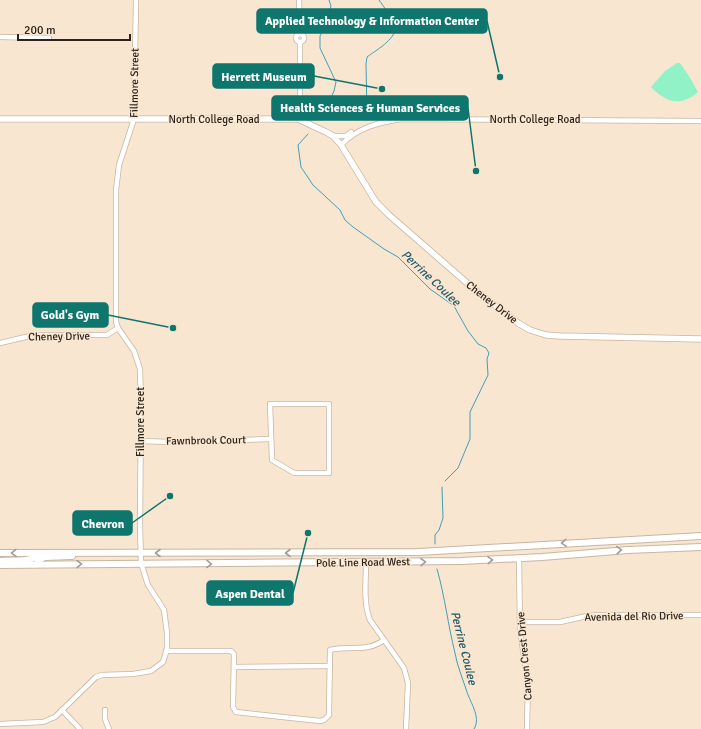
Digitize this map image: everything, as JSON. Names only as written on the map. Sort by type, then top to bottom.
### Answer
[{"type":"highway","name":"Pole Line Road West","points":[[0,553],[418,552],[500,548],[654,537],[701,536]]},
{"type":"highway","name":"Pole Line Road West","points":[[0,565],[461,561],[628,550],[701,547]]},
{"type":"highway","points":[[0,561],[31,560],[37,558],[41,553]]},
{"type":"highway","points":[[36,564],[40,559],[45,557],[64,557],[93,553]]},
{"type":"main road","name":"North College Road","points":[[0,119],[298,119],[333,136],[341,145]]},
{"type":"main road","name":"Cheney Drive","points":[[341,145],[376,202],[389,215],[474,289],[518,323],[530,330],[546,335],[560,336],[701,339]]},
{"type":"street","name":"Fillmore Street","points":[[0,724],[43,722],[50,720],[96,677],[102,674],[133,674],[151,671],[163,662],[166,651],[167,633],[164,610],[148,585],[141,563],[140,553],[140,368],[134,351],[118,328],[116,322],[116,190],[119,165],[134,119],[136,0]]},
{"type":"street","points":[[298,119],[300,102],[300,42],[303,41],[304,38],[300,34],[299,0]]},
{"type":"street","points":[[0,37],[49,38]]},
{"type":"street","points":[[333,136],[346,136],[375,121],[384,119],[402,119]]},
{"type":"street","name":"North College Road","points":[[341,145],[346,139],[363,129],[386,121],[402,119],[701,121]]},
{"type":"street","name":"Cheney Drive","points":[[0,343],[34,335],[107,335],[118,328]]},
{"type":"street","points":[[270,404],[329,404],[329,473],[294,473],[272,460],[271,439],[270,404]]},
{"type":"street","name":"Fawnbrook Court","points":[[141,441],[177,442],[271,439]]},
{"type":"street","name":"Canyon Crest Drive","points":[[519,558],[520,622],[528,681],[527,729]]},
{"type":"street","points":[[366,562],[366,605],[370,620],[404,668],[408,684],[406,729]]},
{"type":"street","name":"Avenida del Rio Drive","points":[[520,622],[560,622],[599,615],[701,615]]},
{"type":"street","points":[[166,651],[230,651],[234,654],[233,707],[236,712],[324,720],[329,715],[330,650],[368,648],[379,644],[384,640]]},
{"type":"street","points":[[234,667],[330,666]]},
{"type":"street","points":[[62,710],[80,729]]},
{"type":"street","points":[[104,710],[109,729]]},
{"type":"green space","points":[[677,63],[680,63],[698,92],[686,100],[674,101],[662,97],[651,87],[665,71]]},
{"type":"waterway","name":"Perrine Coulee","points":[[326,109],[334,91],[336,82],[320,48],[320,36],[326,24],[331,6],[329,0]]},
{"type":"waterway","name":"Perrine Coulee","points":[[367,113],[367,57],[389,40],[395,28],[391,18],[379,0]]},
{"type":"waterway","name":"Perrine Coulee","points":[[308,134],[298,145],[301,167],[313,185],[340,210],[345,220],[353,227],[398,257],[430,289],[454,306],[468,331],[478,344],[486,348],[489,353],[487,359],[488,375],[470,412],[470,439],[458,468],[445,481]]},
{"type":"waterway","name":"Perrine Coulee","points":[[435,544],[435,535],[439,530],[443,518],[442,487]]},
{"type":"waterway","name":"Perrine Coulee","points":[[437,569],[457,662],[476,714],[477,719],[474,729]]},
{"type":"place","name":"Applied Technology & Information Center","points":[[500,77]]},
{"type":"place","name":"Herrett Museum","points":[[382,89]]},
{"type":"place","name":"Health Sciences & Human Services","points":[[476,171]]},
{"type":"place","name":"Gold's Gym","points":[[173,328]]},
{"type":"place","name":"Chevron","points":[[170,496]]},
{"type":"place","name":"Aspen Dental","points":[[308,533]]}]
